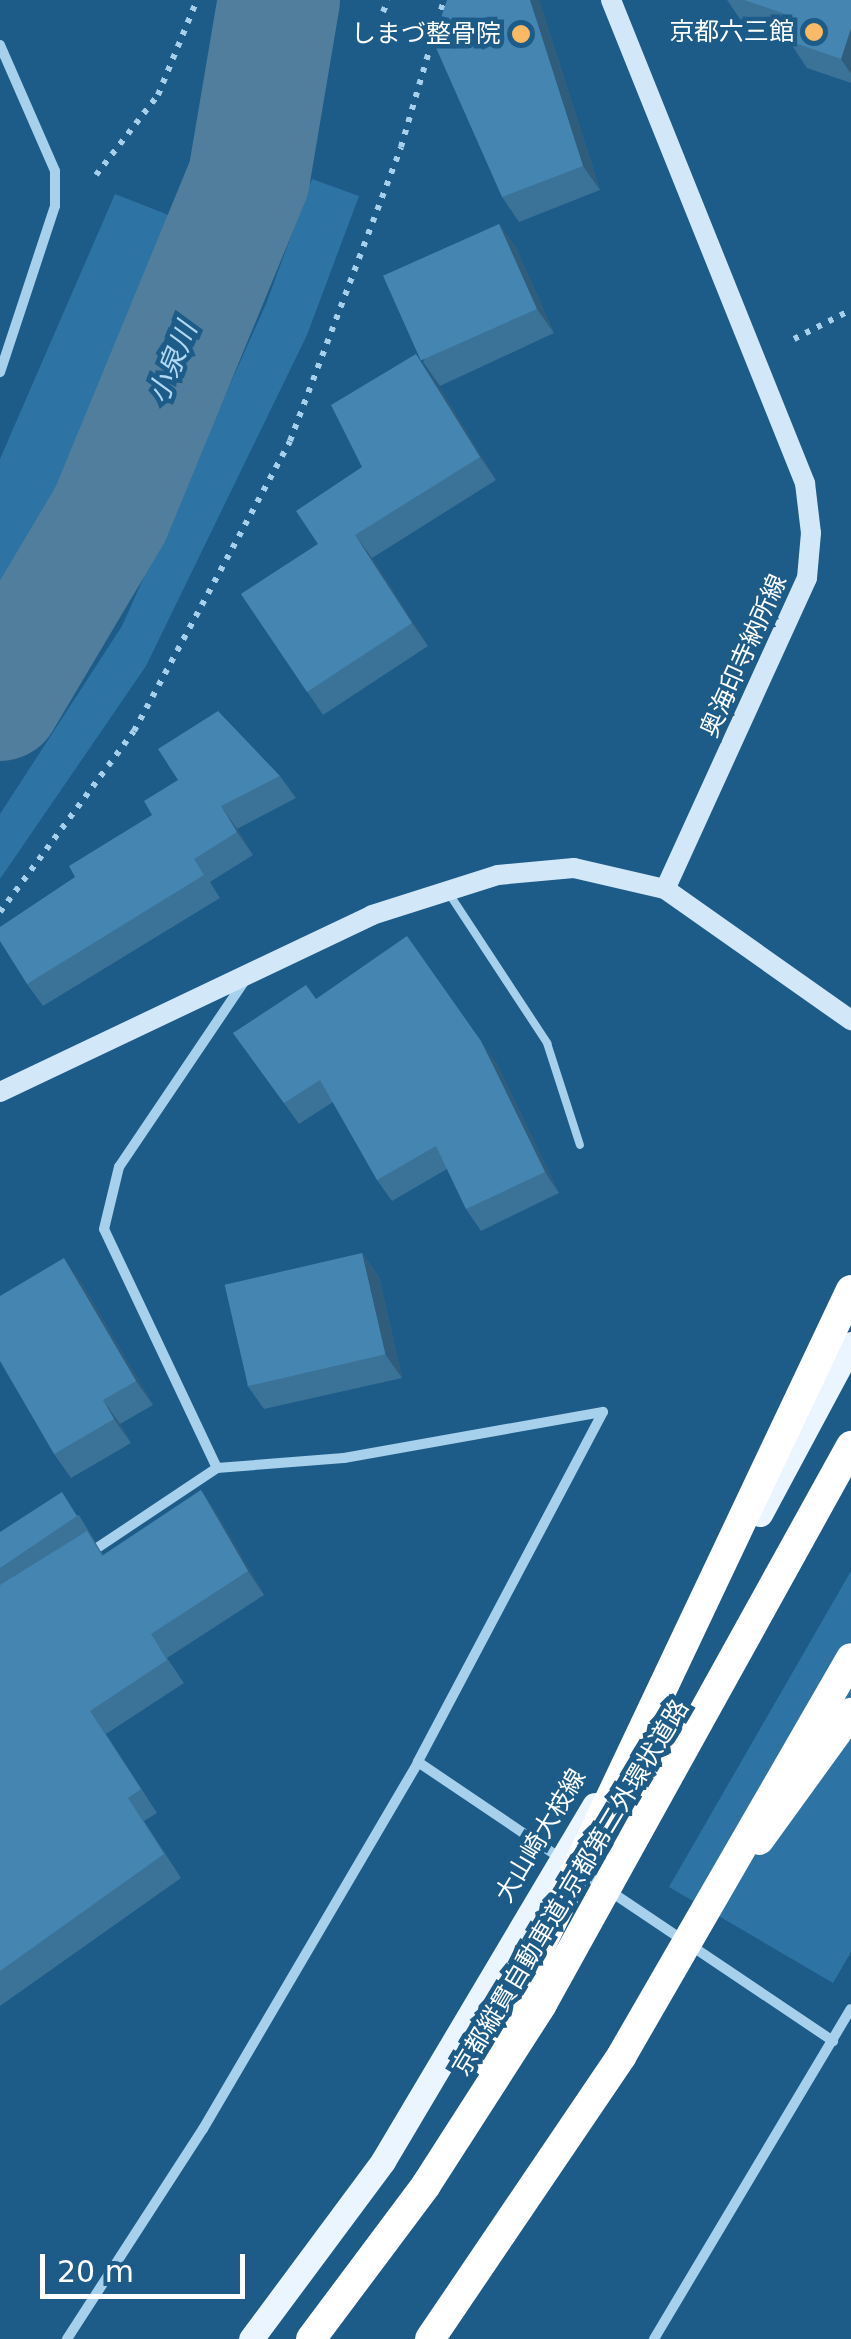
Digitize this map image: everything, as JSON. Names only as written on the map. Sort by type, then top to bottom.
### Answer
[{"type":"highway","points":[[426,2185],[851,1290]]},
{"type":"highway","name":"京都縦貫自動車道;京都第二外環状道路","points":[[311,2339],[426,2185],[654,1813],[851,1446]]},
{"type":"highway","points":[[731,1878],[851,1658]]},
{"type":"highway","points":[[430,2339],[731,1878],[851,1713]]},
{"type":"main road","name":"奥海印寺納所線","points":[[611,0],[806,482],[806,578],[665,889]]},
{"type":"main road","points":[[0,1092],[250,972],[446,889],[574,868],[665,889],[851,1020]]},
{"type":"main road","name":"大山崎大枝線","points":[[251,2339],[383,2161],[562,1859],[851,1344]]},
{"type":"street","points":[[0,45],[55,172],[55,206],[0,372]]},
{"type":"street","points":[[216,1468],[104,1228],[119,1167],[250,972]]},
{"type":"street","points":[[66,2339],[203,2130],[418,1762],[603,1412],[344,1458],[216,1468],[77,1561]]},
{"type":"street","points":[[418,1762],[832,2040]]},
{"type":"street","points":[[654,2339],[851,2009]]},
{"type":"lane","points":[[446,889],[547,1044],[580,1145]]},
{"type":"path","points":[[55,206],[101,171],[158,95],[197,0]]},
{"type":"path","points":[[383,12],[388,0]]},
{"type":"path","points":[[0,912],[134,730],[290,441],[401,147],[444,0]]},
{"type":"path","points":[[757,358],[851,310]]},
{"type":"shaded area","points":[[312,179],[359,196],[307,335],[146,666],[0,879],[0,814],[122,626],[266,304]]},
{"type":"shaded area","points":[[115,194],[194,225],[194,267],[94,504],[0,644],[0,459]]},
{"type":"shaded area","points":[[851,1571],[851,1952],[833,1983],[669,1887]]},
{"type":"building","points":[[447,0],[530,0],[583,166],[502,197],[433,41]]},
{"type":"building","name":"京都六三館","points":[[744,0],[851,0],[851,28],[841,59],[789,41],[797,18]]},
{"type":"building","points":[[499,224],[537,309],[421,361],[383,276]]},
{"type":"building","points":[[416,354],[480,457],[355,535],[412,623],[307,692],[241,594],[318,544],[296,511],[362,467],[331,405]]},
{"type":"building","points":[[218,711],[280,776],[221,806],[237,832],[194,859],[204,875],[27,984],[0,941],[0,927],[75,877],[69,866],[152,815],[144,801],[178,780],[158,749]]},
{"type":"building","points":[[407,936],[481,1041],[545,1172],[466,1209],[436,1146],[377,1180],[320,1080],[284,1103],[233,1033],[306,985],[316,999]]},
{"type":"building","points":[[362,1253],[385,1354],[248,1386],[225,1285]]},
{"type":"building","points":[[64,1258],[136,1381],[103,1400],[114,1419],[54,1454],[0,1361],[0,1296]]},
{"type":"building","points":[[201,1490],[248,1571],[151,1634],[167,1660],[90,1711],[141,1789],[128,1798],[164,1854],[0,1971],[0,1585],[87,1531],[102,1556]]},
{"type":"building","points":[[62,1492],[77,1516],[0,1568],[0,1532]]},
{"type":"waterway","name":"小泉川","points":[[0,700],[110,515],[249,177],[279,0]]},
{"type":"place","name":"京都六三館","points":[[814,32]]},
{"type":"place","name":"しまづ整骨院","points":[[521,34]]}]
